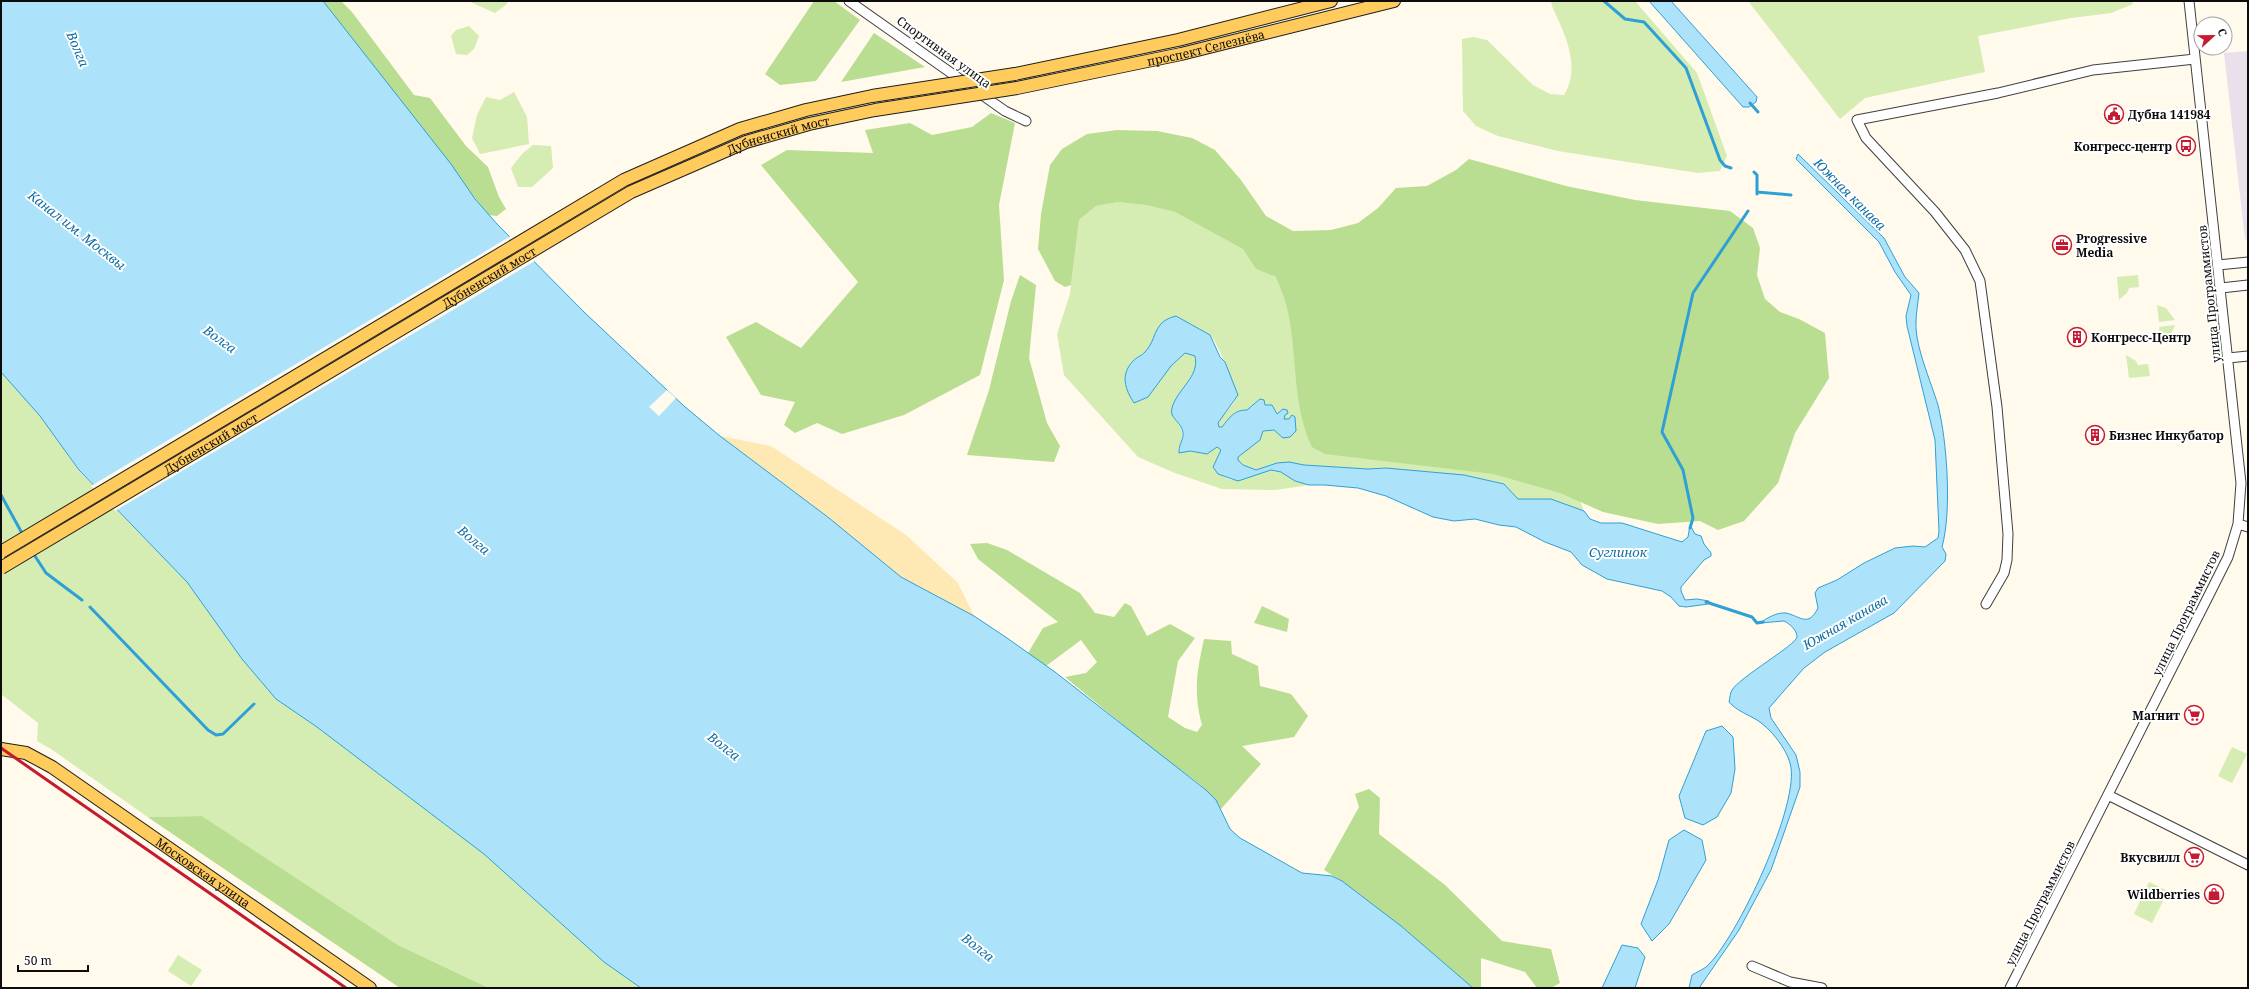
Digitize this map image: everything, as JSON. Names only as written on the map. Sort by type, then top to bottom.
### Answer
[{"type":"main road","name":"проспект Селезнёва","points":[[1015,74],[1178,40],[1331,1]]},
{"type":"main road","name":"проспект Селезнёва","points":[[1017,88],[1181,54],[1394,1]]},
{"type":"main road","name":"Дубненский мост","points":[[1,552],[624,180],[740,129],[806,110],[872,96],[1015,74]]},
{"type":"main road","name":"Дубненский мост","points":[[1,568],[631,192],[746,142],[809,124],[875,110],[1017,88]]},
{"type":"main road","name":"Московская улица","points":[[1,749],[18,751],[36,757],[370,988]]},
{"type":"street","name":"Спортивная улица","points":[[849,1],[1005,111],[1026,121]]},
{"type":"street","name":"улица Программистов","points":[[2010,988],[2228,556],[2238,524],[2241,483],[2189,1]]},
{"type":"street","points":[[1986,604],[2004,573],[2007,560],[2008,534],[1997,407],[1980,281],[1965,250],[1935,212],[1866,138],[1857,120],[1998,92],[2093,70],[2195,59]]},
{"type":"street","points":[[2218,265],[2248,262]]},
{"type":"street","points":[[2221,288],[2248,285]]},
{"type":"street","points":[[2228,358],[2248,356]]},
{"type":"street","points":[[2238,524],[2248,527]]},
{"type":"street","points":[[2108,795],[2248,865]]},
{"type":"street","points":[[1752,966],[1790,982],[1822,988]]},
{"type":"shaded area","points":[[2248,51],[2248,239],[2245,240],[2224,56],[2233,56],[2233,52]]},
{"type":"green space","points":[[323,1],[341,1],[352,12],[414,95],[430,98],[466,146],[488,167],[499,197],[506,209],[497,216],[488,215]]},
{"type":"green space","points":[[468,1],[508,1],[507,4],[495,13]]},
{"type":"green space","points":[[814,1],[834,1],[860,20],[816,81],[780,85],[765,74]]},
{"type":"green space","points":[[1551,1],[1635,1],[1697,73],[1727,156],[1720,171],[1698,173],[1558,151],[1498,136],[1476,126],[1463,111],[1462,39],[1473,37],[1487,40],[1533,85],[1550,94],[1564,95],[1571,78],[1571,60],[1564,32],[1553,10]]},
{"type":"green space","points":[[1748,1],[2132,1],[2133,4],[2111,13],[2071,18],[1978,36],[1985,72],[1865,98],[1840,119]]},
{"type":"green space","points":[[469,26],[479,36],[474,49],[467,55],[456,54],[451,36],[456,30]]},
{"type":"green space","points":[[874,33],[925,67],[841,82]]},
{"type":"green space","points":[[514,92],[527,117],[529,144],[480,154],[472,138],[477,115],[486,97],[500,100]]},
{"type":"green space","points":[[991,113],[1015,123],[999,205],[1004,280],[980,375],[904,415],[842,434],[817,423],[795,433],[784,425],[795,402],[761,395],[726,337],[756,322],[801,348],[858,282],[761,165],[787,150],[873,153],[865,130],[910,123],[932,135],[972,127]]},
{"type":"green space","points":[[1117,130],[1157,131],[1192,138],[1215,150],[1241,180],[1266,216],[1293,231],[1331,230],[1358,223],[1378,208],[1396,188],[1427,186],[1456,170],[1469,159],[1566,186],[1635,200],[1730,211],[1753,228],[1760,248],[1757,275],[1765,299],[1780,312],[1799,319],[1825,333],[1829,378],[1795,433],[1778,483],[1744,521],[1718,530],[1700,521],[1658,524],[1603,512],[1560,493],[1493,474],[1325,454],[1312,447],[1300,411],[1289,318],[1285,300],[1276,277],[1256,269],[1243,249],[1175,212],[1146,205],[1118,202],[1096,206],[1079,220],[1071,285],[1065,287],[1055,281],[1038,249],[1041,214],[1050,165],[1062,149],[1087,134]]},
{"type":"green space","points":[[533,145],[551,146],[553,168],[532,187],[518,187],[511,168],[522,154]]},
{"type":"green space","points":[[1118,202],[1146,205],[1175,212],[1244,249],[1256,269],[1315,292],[1556,441],[1584,511],[1551,499],[1518,499],[1504,484],[1464,475],[1386,468],[1368,469],[1304,465],[1289,462],[1277,463],[1256,470],[1243,465],[1237,460],[1238,457],[1260,440],[1263,431],[1274,430],[1283,438],[1294,423],[1293,420],[1284,419],[1285,415],[1277,414],[1272,405],[1265,405],[1260,399],[1247,410],[1235,413],[1222,427],[1219,427],[1218,423],[1231,407],[1236,398],[1231,377],[1218,347],[1211,336],[1176,316],[1145,352],[1133,360],[1125,385],[1134,402],[1148,397],[1171,366],[1185,353],[1195,356],[1196,367],[1172,416],[1179,424],[1182,432],[1182,440],[1178,450],[1207,454],[1217,447],[1221,450],[1213,467],[1221,475],[1228,479],[1242,479],[1256,473],[1272,470],[1309,485],[1275,490],[1222,489],[1175,473],[1138,457],[1064,375],[1057,334],[1070,294],[1079,220],[1096,206]]},
{"type":"green space","points":[[1020,275],[1036,285],[1029,358],[1047,423],[1060,446],[1054,462],[967,455],[989,390],[1011,301]]},
{"type":"green space","points":[[2138,275],[2139,287],[2129,288],[2127,293],[2119,300],[2117,277]]},
{"type":"green space","points":[[2157,305],[2166,308],[2175,320],[2159,322]]},
{"type":"green space","points":[[2175,325],[2169,339],[2161,344],[2159,327]]},
{"type":"green space","points":[[2126,355],[2136,361],[2138,365],[2148,364],[2150,376],[2129,378]]},
{"type":"green space","points":[[1,372],[40,416],[79,471],[187,582],[242,659],[276,699],[317,727],[484,854],[604,962],[641,988],[489,988],[398,945],[202,816],[149,818],[51,749],[37,741],[38,723],[1,694]]},
{"type":"green space","points":[[987,543],[1007,550],[1080,593],[1095,613],[1114,617],[1125,603],[1131,606],[1147,636],[1170,624],[1195,638],[1178,661],[1168,717],[1185,728],[1197,732],[1202,725],[1199,713],[1197,682],[1199,661],[1204,639],[1231,641],[1232,654],[1258,666],[1260,686],[1291,694],[1308,716],[1294,737],[1242,746],[1261,764],[1221,809],[1210,793],[1203,787],[1162,757],[1065,677],[1086,673],[1097,662],[1081,640],[1046,666],[1028,653],[1043,628],[1058,622],[978,559],[970,544]]},
{"type":"green space","points":[[1262,606],[1289,619],[1287,632],[1254,623]]},
{"type":"green space","points":[[2232,747],[2247,754],[2232,783],[2218,776]]},
{"type":"green space","points":[[1369,789],[1380,798],[1379,834],[1445,885],[1502,941],[1551,949],[1560,983],[1551,988],[1537,988],[1525,972],[1481,958],[1481,988],[1473,988],[1401,926],[1342,881],[1324,870],[1359,807],[1355,794]]},
{"type":"green space","points":[[202,816],[398,945],[489,988],[400,988],[149,818]]},
{"type":"green space","points":[[2149,882],[2168,891],[2152,923],[2134,914]]},
{"type":"green space","points":[[178,955],[202,970],[191,986],[168,971]]},
{"type":"sand","points":[[720,436],[771,446],[906,535],[958,583],[974,616],[901,577],[829,518]]},
{"type":"water","points":[[1,1],[323,1],[451,164],[475,199],[497,224],[584,312],[684,406],[720,436],[829,518],[901,577],[974,616],[1055,672],[1206,790],[1216,800],[1230,829],[1240,838],[1302,873],[1332,876],[1342,881],[1401,926],[1473,988],[641,988],[604,962],[484,854],[317,727],[276,699],[242,659],[187,582],[79,470],[40,416],[1,372]]},
{"type":"water","points":[[1649,1],[1671,1],[1757,97],[1756,102],[1749,107],[1743,107]]},
{"type":"water","points":[[1798,154],[1884,238],[1905,277],[1919,293],[1916,332],[1924,364],[1938,405],[1946,456],[1948,496],[1945,532],[1942,547],[1946,554],[1945,561],[1894,613],[1825,652],[1804,668],[1769,708],[1771,718],[1796,755],[1800,772],[1800,787],[1771,870],[1739,930],[1699,988],[1689,988],[1692,975],[1706,967],[1719,952],[1749,901],[1764,870],[1777,837],[1786,807],[1791,782],[1790,763],[1785,751],[1777,739],[1757,720],[1735,708],[1729,702],[1731,691],[1737,684],[1788,647],[1797,637],[1793,628],[1784,621],[1760,623],[1779,613],[1791,614],[1804,619],[1811,618],[1818,608],[1815,593],[1818,588],[1837,580],[1864,563],[1895,548],[1913,546],[1925,547],[1938,538],[1939,531],[1935,440],[1907,326],[1906,316],[1911,295],[1895,272],[1879,242],[1796,159]]},
{"type":"water","name":"Суглинок","points":[[1176,316],[1210,335],[1220,357],[1225,362],[1238,395],[1218,423],[1219,427],[1222,427],[1235,413],[1247,410],[1260,399],[1264,400],[1265,405],[1272,405],[1277,414],[1283,409],[1287,410],[1288,413],[1285,415],[1284,419],[1289,419],[1292,415],[1295,417],[1296,431],[1290,437],[1283,438],[1274,430],[1263,431],[1260,440],[1238,457],[1238,460],[1243,465],[1256,470],[1277,463],[1289,462],[1304,465],[1368,469],[1386,468],[1464,475],[1504,484],[1518,499],[1551,499],[1584,511],[1590,519],[1601,523],[1622,523],[1682,542],[1688,537],[1690,525],[1695,534],[1701,536],[1704,544],[1711,553],[1711,556],[1704,560],[1681,587],[1681,591],[1685,600],[1697,599],[1709,601],[1708,604],[1686,607],[1679,606],[1671,597],[1662,591],[1607,579],[1582,565],[1571,552],[1545,542],[1516,527],[1499,525],[1475,519],[1454,521],[1433,517],[1386,496],[1358,488],[1309,485],[1295,481],[1281,472],[1271,470],[1238,481],[1218,474],[1213,467],[1221,450],[1217,447],[1207,454],[1190,451],[1179,453],[1183,432],[1181,426],[1171,411],[1178,395],[1191,377],[1196,363],[1195,356],[1185,353],[1171,366],[1148,397],[1134,403],[1125,382],[1126,372],[1129,366],[1149,347],[1159,326],[1168,319]]},
{"type":"water","points":[[1722,726],[1733,737],[1735,769],[1731,793],[1717,817],[1703,825],[1685,818],[1679,796],[1706,731]]},
{"type":"water","points":[[1684,830],[1702,840],[1706,860],[1669,924],[1652,941],[1641,924],[1658,880],[1669,840]]},
{"type":"water","points":[[1622,945],[1638,948],[1645,957],[1635,988],[1602,988]]},
{"type":"pier","points":[[511,236],[535,261],[115,511],[91,486]]},
{"type":"pier","points":[[667,390],[676,398],[659,416],[649,407]]},
{"type":"waterway","points":[[1604,1],[1625,19],[1644,22],[1686,68],[1720,160],[1725,166],[1731,168]]},
{"type":"waterway","name":"Южная канава","points":[[1750,103],[1758,112]]},
{"type":"waterway","points":[[1754,172],[1757,175],[1757,194]]},
{"type":"waterway","points":[[1757,192],[1791,195]]},
{"type":"waterway","points":[[1690,528],[1693,518],[1683,470],[1662,432],[1693,293],[1748,211]]},
{"type":"waterway","points":[[1,495],[23,535]]},
{"type":"waterway","points":[[33,553],[46,573],[82,600]]},
{"type":"waterway","points":[[1706,602],[1752,617],[1757,623],[1763,622]]},
{"type":"waterway","points":[[90,607],[208,730],[216,735],[223,734],[254,704]]},
{"type":"railway","points":[[1,748],[346,988]]},
{"type":"place","name":"Дубна 141984","points":[[2114,114]]},
{"type":"place","name":"Конгресс-центр","points":[[2186,146]]},
{"type":"place","name":"Progressive Media","points":[[2062,245]]},
{"type":"place","name":"Конгресс-Центр","points":[[2077,337]]},
{"type":"place","name":"Бизнес Инкубатор","points":[[2095,435]]},
{"type":"place","name":"Магнит","points":[[2194,715]]},
{"type":"place","name":"Вкусвилл","points":[[2194,857]]},
{"type":"place","name":"Wildberries","points":[[2214,894]]},
{"type":"water label","name":"Волга","points":[[78,49]]},
{"type":"water label","name":"Канал им. Москвы","points":[[77,230]]},
{"type":"water label","name":"Волга","points":[[220,339]]},
{"type":"water label","name":"Волга","points":[[474,540]]},
{"type":"water label","name":"Волга","points":[[724,746]]},
{"type":"water label","name":"Волга","points":[[978,947]]}]
